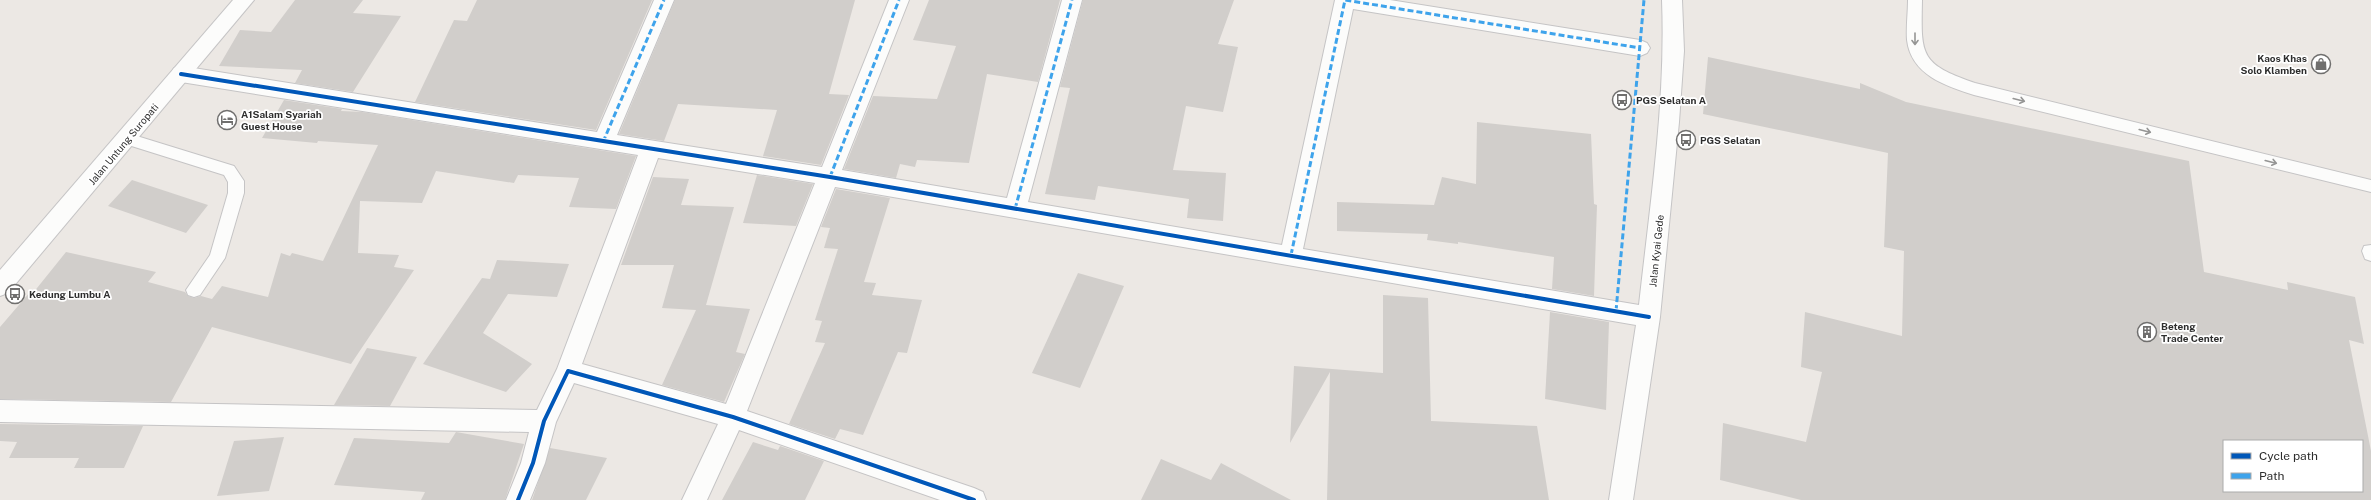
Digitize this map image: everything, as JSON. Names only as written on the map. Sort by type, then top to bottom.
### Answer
[{"type":"street","name":"Jalan Untung Suropati","points":[[0,286],[127,139],[244,0]]},
{"type":"street","points":[[603,142],[664,0]]},
{"type":"street","points":[[694,500],[733,417],[830,177],[899,0]]},
{"type":"street","points":[[1015,209],[1072,0]]},
{"type":"street","points":[[1292,255],[1345,0],[1640,48]]},
{"type":"street","name":"Jalan Kyai Gede","points":[[1621,500],[1649,317],[1670,114],[1674,51],[1672,0]]},
{"type":"street","points":[[181,74],[650,150],[830,177],[1649,317]]},
{"type":"street","points":[[518,500],[533,463],[544,422],[568,371],[650,150]]},
{"type":"street","points":[[568,371],[733,417],[974,500]]},
{"type":"street","points":[[0,411],[544,422]]},
{"type":"lane","points":[[1914,0],[1915,47],[1922,62],[1934,72],[1974,90],[2371,186]]},
{"type":"lane","points":[[127,139],[229,170],[236,181],[236,193],[217,258],[194,290]]},
{"type":"building","points":[[295,0],[363,0],[353,13],[401,16],[353,92],[295,83],[302,70],[219,66],[240,30],[271,32]]},
{"type":"building","points":[[477,0],[652,0],[596,130],[415,102],[454,20],[467,21]]},
{"type":"building","points":[[675,0],[855,0],[829,94],[849,95],[821,165],[763,156],[777,110],[678,104],[664,141],[619,134]]},
{"type":"building","points":[[929,0],[1060,0],[1038,82],[987,74],[969,163],[917,160],[915,167],[900,164],[896,178],[844,169],[873,96],[937,99],[956,46],[913,40]]},
{"type":"building","points":[[1083,0],[1234,0],[1218,44],[1238,47],[1223,112],[1186,106],[1173,170],[1226,173],[1223,221],[1187,218],[1189,199],[1098,186],[1095,200],[1045,194],[1070,88],[1060,87]]},
{"type":"building","name":"Beteng Trade Center","points":[[1708,57],[1860,89],[1860,83],[1906,102],[2189,161],[2204,272],[2288,290],[2287,282],[2355,297],[2364,344],[2349,340],[2371,451],[2371,500],[1801,500],[1720,480],[1723,423],[1806,442],[1822,372],[1801,367],[1805,312],[1902,336],[1904,251],[1884,247],[1888,153],[1703,114]]},
{"type":"building","points":[[284,100],[342,109],[341,111],[362,112],[636,156],[616,209],[569,207],[579,178],[518,175],[514,183],[436,171],[422,203],[360,201],[358,253],[399,255],[394,267],[414,270],[351,364],[212,327],[171,402],[0,399],[0,327],[30,292],[33,293],[66,252],[156,272],[148,282],[185,292],[188,296],[194,298],[201,296],[212,299],[222,286],[268,297],[281,253],[290,256],[292,253],[323,261],[378,145],[318,141],[317,143],[262,138]]},
{"type":"building","points":[[1477,122],[1591,134],[1594,204],[1597,205],[1594,296],[1552,289],[1554,257],[1458,242],[1458,244],[1427,240],[1428,234],[1337,231],[1337,202],[1434,205],[1442,177],[1476,184]]},
{"type":"building","points":[[757,175],[813,184],[796,226],[743,223]]},
{"type":"building","points":[[653,177],[689,179],[681,205],[734,207],[706,305],[750,309],[736,352],[745,354],[724,402],[662,385],[696,310],[662,308],[674,265],[621,265]]},
{"type":"building","points":[[132,180],[208,205],[186,233],[108,206]]},
{"type":"building","points":[[836,189],[890,198],[864,282],[876,283],[872,295],[922,300],[907,353],[898,352],[863,435],[840,429],[835,439],[789,424],[825,343],[815,342],[822,321],[815,320],[838,249],[824,248],[830,228],[821,227]]},
{"type":"building","points":[[497,260],[569,264],[557,297],[508,294],[483,333],[532,364],[506,392],[423,364],[482,278],[490,279]]},
{"type":"building","points":[[1078,273],[1124,286],[1080,388],[1032,373]]},
{"type":"building","points":[[1383,295],[1428,298],[1431,421],[1537,426],[1549,500],[1327,500],[1330,372],[1290,443],[1294,366],[1383,373]]},
{"type":"building","points":[[1550,312],[1609,322],[1606,410],[1545,399]]},
{"type":"building","points":[[367,348],[417,357],[390,406],[334,405]]},
{"type":"building","points":[[0,424],[143,426],[124,468],[74,468],[79,458],[9,458],[17,442],[0,441]]},
{"type":"building","points":[[456,432],[524,444],[505,500],[421,500],[425,492],[334,485],[354,438],[449,443]]},
{"type":"building","points":[[284,437],[269,491],[217,496],[234,441]]},
{"type":"building","points":[[753,442],[778,450],[780,446],[824,461],[805,500],[722,500]]},
{"type":"building","points":[[550,448],[607,458],[586,500],[532,500]]},
{"type":"building","points":[[1161,459],[1211,480],[1221,463],[1291,500],[1141,500]]},
{"type":"marked path","points":[[603,142],[664,0]]},
{"type":"marked path","points":[[830,177],[899,0]]},
{"type":"marked path","points":[[1015,209],[1072,0]]},
{"type":"marked path","points":[[1291,255],[1345,0],[1640,48]]},
{"type":"marked path","points":[[1616,311],[1644,0]]},
{"type":"cycle path","points":[[181,74],[830,177],[1649,317]]},
{"type":"cycle path","points":[[518,500],[533,463],[544,421],[568,371],[733,417],[974,500]]},
{"type":"place","name":"Kaos Khas Solo Klamben","points":[[2321,64]]},
{"type":"place","name":"PGS Selatan A","points":[[1622,100]]},
{"type":"place","name":"A1Salam Syariah Guest House","points":[[227,120]]},
{"type":"place","name":"PGS Selatan","points":[[1686,140]]},
{"type":"place","name":"Kedung Lumbu A","points":[[15,294]]},
{"type":"place","name":"Beteng Trade Center","points":[[2147,332]]}]
